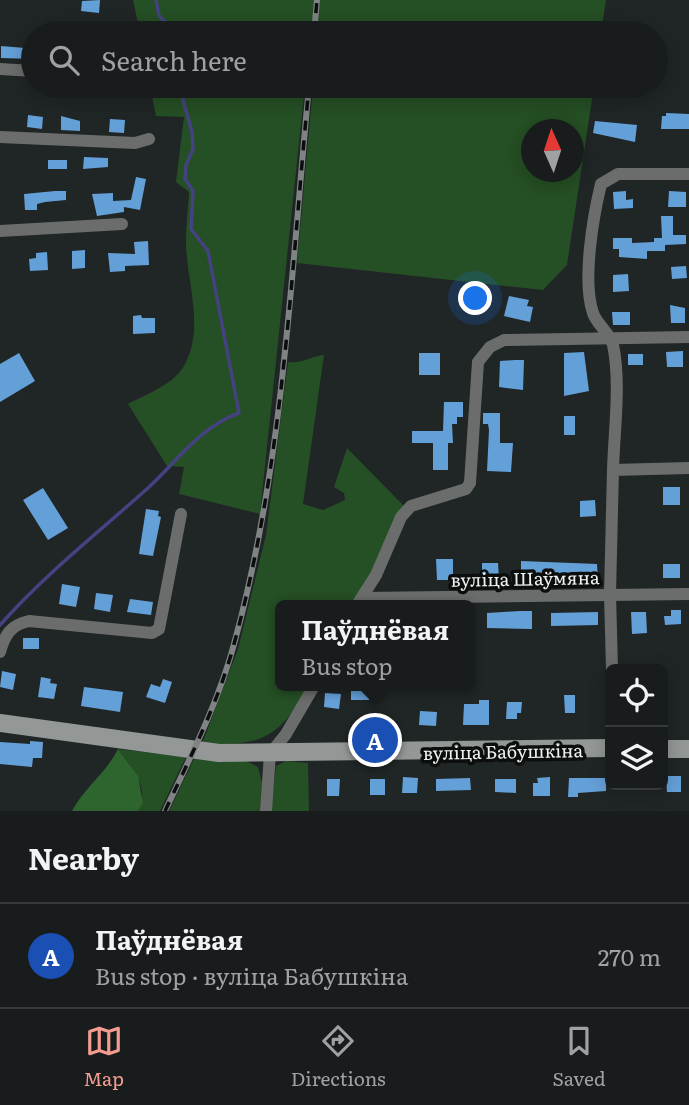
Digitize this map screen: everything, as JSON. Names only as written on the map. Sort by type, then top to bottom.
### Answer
[{"type":"street","points":[[0,69],[21,70]]},
{"type":"street","points":[[0,137],[135,143],[149,139]]},
{"type":"street","points":[[612,664],[610,594],[615,399],[610,338],[597,322],[590,300],[595,217],[601,184],[618,174],[689,174]]},
{"type":"street","points":[[0,231],[122,224]]},
{"type":"street","points":[[360,600],[376,575],[401,517],[411,506],[466,489],[470,483],[478,362],[490,347],[504,340],[689,337]]},
{"type":"street","points":[[613,470],[689,468]]},
{"type":"street","points":[[0,652],[8,632],[16,624],[29,621],[152,633],[159,629],[181,514]]},
{"type":"street","name":"вуліца Шаўмяна","points":[[422,600],[689,594]]},
{"type":"street","points":[[265,811],[270,754],[286,734],[311,691]]},
{"type":"street","name":"вуліца Бабушкіна","points":[[0,723],[219,753],[605,748]]},
{"type":"street","points":[[668,749],[689,749]]},
{"type":"green space","points":[[133,0],[606,0],[603,21],[137,21]]},
{"type":"green space","points":[[152,98],[304,98],[260,514],[179,494],[184,467],[167,466],[128,404],[175,377],[185,364],[194,334],[186,241],[189,192],[176,182],[184,117],[156,116]]},
{"type":"green space","points":[[312,98],[592,98],[584,152],[584,119],[521,119],[521,182],[580,182],[567,265],[543,290],[297,263]]},
{"type":"green space","points":[[324,355],[303,504],[323,510],[345,500],[344,493],[334,487],[347,448],[404,506],[373,574],[356,600],[275,600],[275,691],[306,691],[288,718],[278,728],[254,741],[202,744],[238,649],[266,535],[288,362]]},
{"type":"green space","points":[[118,749],[186,757],[160,811],[138,811],[141,786]]},
{"type":"green space","points":[[118,749],[138,776],[143,803],[138,811],[72,811],[108,765]]},
{"type":"green space","points":[[194,759],[244,760],[258,767],[262,783],[260,811],[169,811]]},
{"type":"green space","points":[[286,761],[308,763],[309,811],[271,811],[276,766]]},
{"type":"building","points":[[100,0],[99,13],[81,11],[82,1]]},
{"type":"building","points":[[1,46],[21,48],[21,59],[1,58]]},
{"type":"building","points":[[666,113],[689,114],[689,129],[661,129],[662,116],[666,116]]},
{"type":"building","points":[[28,115],[43,117],[42,129],[27,127]]},
{"type":"building","points":[[61,116],[80,121],[80,131],[61,130]]},
{"type":"building","points":[[110,119],[125,120],[124,133],[109,132]]},
{"type":"building","points":[[595,121],[637,125],[635,142],[593,133]]},
{"type":"building","points":[[84,157],[108,158],[108,167],[83,169]]},
{"type":"building","points":[[48,160],[67,160],[67,169],[48,169]]},
{"type":"building","points":[[136,177],[146,179],[140,210],[124,207],[124,212],[97,216],[92,194],[113,193],[113,201],[131,200]]},
{"type":"building","points":[[66,191],[66,200],[45,202],[37,204],[37,210],[25,210],[24,194]]},
{"type":"building","points":[[626,191],[626,200],[633,199],[633,208],[614,209],[613,192]]},
{"type":"building","points":[[669,191],[686,192],[686,207],[668,207]]},
{"type":"building","points":[[661,216],[673,216],[673,235],[686,235],[686,244],[665,245],[665,251],[647,251],[647,259],[619,257],[619,249],[613,249],[613,238],[632,238],[632,243],[654,242],[654,238],[662,238]]},
{"type":"building","points":[[148,241],[149,265],[125,266],[125,271],[110,272],[108,253],[135,254],[134,242]]},
{"type":"building","points":[[85,250],[85,268],[72,269],[72,251]]},
{"type":"building","points":[[47,252],[48,270],[30,271],[29,259],[36,258],[36,253]]},
{"type":"building","points":[[686,266],[687,278],[672,279],[671,267]]},
{"type":"building","points":[[628,274],[629,291],[613,292],[613,275]]},
{"type":"building","points":[[509,296],[529,300],[527,306],[533,307],[530,322],[504,316]]},
{"type":"building","points":[[670,305],[685,308],[685,323],[671,323]]},
{"type":"building","points":[[612,312],[630,312],[630,325],[613,325]]},
{"type":"building","points":[[141,315],[142,318],[155,318],[155,333],[133,334],[133,316]]},
{"type":"building","points":[[683,351],[683,367],[667,367],[666,352]]},
{"type":"building","points":[[584,352],[589,391],[564,396],[564,353]]},
{"type":"building","points":[[19,353],[35,381],[0,402],[0,364]]},
{"type":"building","points":[[419,353],[440,353],[440,375],[419,375]]},
{"type":"building","points":[[628,354],[643,354],[643,365],[628,365]]},
{"type":"building","points":[[524,360],[523,390],[499,387],[500,361]]},
{"type":"building","points":[[444,402],[463,402],[463,417],[457,417],[457,424],[452,424],[453,443],[448,443],[448,470],[433,470],[433,443],[412,443],[412,431],[443,431]]},
{"type":"building","points":[[483,413],[500,413],[500,443],[513,443],[511,472],[487,471],[489,430],[488,424],[483,424]]},
{"type":"building","points":[[564,416],[575,416],[575,435],[564,435]]},
{"type":"building","points":[[663,487],[680,487],[680,505],[663,505]]},
{"type":"building","points":[[43,488],[68,528],[48,540],[23,500]]},
{"type":"building","points":[[595,500],[596,516],[580,517],[580,501]]},
{"type":"building","points":[[146,509],[159,511],[158,516],[161,517],[153,556],[139,554]]},
{"type":"building","points":[[436,559],[453,559],[453,580],[437,580]]},
{"type":"building","points":[[521,561],[597,564],[598,579],[521,580]]},
{"type":"building","points":[[482,563],[498,563],[499,580],[482,580]]},
{"type":"building","points":[[663,564],[680,564],[680,578],[663,578]]},
{"type":"building","points":[[62,584],[80,587],[76,607],[59,604]]},
{"type":"building","points":[[96,593],[113,595],[110,612],[94,609]]},
{"type":"building","points":[[130,599],[153,602],[151,615],[127,612]]},
{"type":"building","points":[[671,610],[681,610],[681,624],[665,625],[664,616],[671,616]]},
{"type":"building","points":[[532,611],[532,629],[487,628],[487,613]]},
{"type":"building","points":[[598,612],[598,625],[551,626],[551,613]]},
{"type":"building","points":[[631,612],[646,612],[647,633],[632,634]]},
{"type":"building","points":[[23,638],[39,638],[39,649],[23,649]]},
{"type":"building","points":[[2,671],[16,674],[13,690],[0,687]]},
{"type":"building","points":[[41,677],[51,679],[50,683],[57,684],[54,699],[38,697]]},
{"type":"building","points":[[163,679],[172,682],[165,703],[146,697],[151,684],[160,687]]},
{"type":"building","points":[[84,687],[123,692],[120,712],[81,706]]},
{"type":"building","points":[[351,691],[369,691],[369,700],[351,700]]},
{"type":"building","points":[[325,693],[341,694],[339,709],[324,707]]},
{"type":"building","points":[[564,695],[575,695],[575,713],[565,713]]},
{"type":"building","points":[[479,700],[489,700],[489,725],[463,725],[464,704],[479,704]]},
{"type":"building","points":[[507,702],[522,702],[521,713],[517,713],[517,719],[506,719]]},
{"type":"building","points":[[420,711],[437,712],[436,726],[419,725]]},
{"type":"building","points":[[30,741],[43,742],[42,758],[33,758],[32,767],[0,764],[0,742],[30,744]]},
{"type":"building","points":[[668,776],[681,776],[681,792],[667,792]]},
{"type":"building","points":[[403,777],[418,778],[417,793],[402,793]]},
{"type":"building","points":[[550,777],[550,796],[533,796],[533,783],[538,783],[537,778]]},
{"type":"building","points":[[470,778],[471,790],[436,791],[436,779]]},
{"type":"building","points":[[569,778],[605,778],[606,791],[578,793],[578,797],[568,797]]},
{"type":"building","points":[[327,779],[340,779],[339,796],[327,796]]},
{"type":"building","points":[[370,779],[385,779],[385,795],[370,795]]},
{"type":"building","points":[[495,779],[516,779],[516,793],[495,792]]},
{"type":"waterway","points":[[156,0],[159,16],[165,21]]},
{"type":"waterway","points":[[0,625],[53,571],[149,487],[201,436],[225,419],[239,413],[208,251],[191,229],[193,191],[185,179],[186,165],[193,149],[192,132],[182,98]]},
{"type":"railway","points":[[315,21],[317,0]]},
{"type":"railway","points":[[165,811],[220,687],[251,576],[284,367],[308,98]]},
{"type":"place","name":"Паўднёвая","points":[[375,740]]}]
